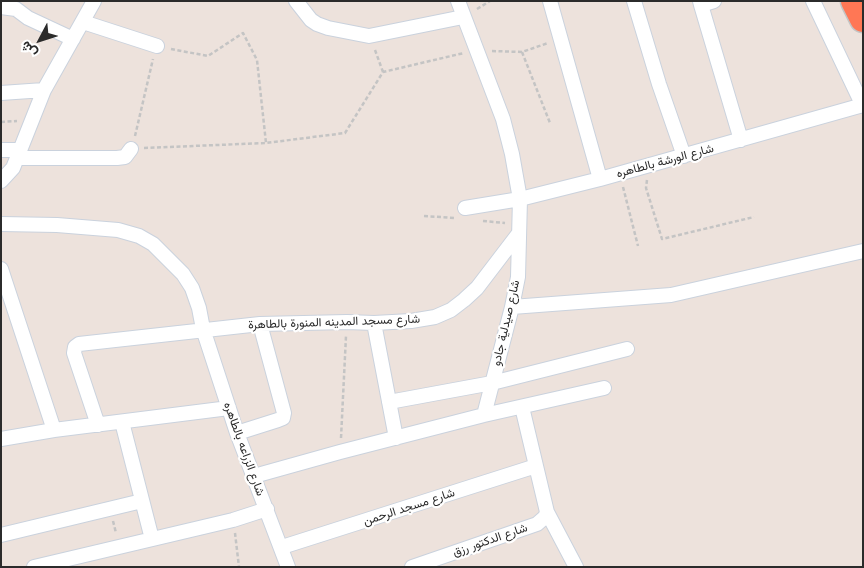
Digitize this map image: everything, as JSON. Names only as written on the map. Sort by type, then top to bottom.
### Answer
[{"type":"highway","points":[[854,1],[863,19]]},
{"type":"street","points":[[1,181],[13,168],[44,90],[94,1]]},
{"type":"street","points":[[296,1],[311,20],[317,24],[370,36],[463,17]]},
{"type":"street","name":"شارع صيدلية جادو","points":[[458,1],[503,119],[512,154],[520,199],[518,277],[484,415]]},
{"type":"street","points":[[550,1],[600,179]]},
{"type":"street","points":[[634,1],[659,84],[684,156]]},
{"type":"street","points":[[813,1],[863,105]]},
{"type":"street","points":[[705,3],[742,140]]},
{"type":"street","points":[[1,7],[16,8],[28,18],[73,39]]},
{"type":"street","points":[[83,22],[157,46]]},
{"type":"street","points":[[1,93],[44,90]]},
{"type":"street","name":"شارع الورشة بالطاهره","points":[[465,208],[520,199],[620,174],[863,105]]},
{"type":"street","points":[[1,150],[18,154],[117,158],[125,157],[132,149]]},
{"type":"street","name":"شارع الزراعه بالطاهره","points":[[1,224],[97,227],[140,236],[153,244],[183,274],[192,288],[199,308],[203,330],[237,433],[282,547],[288,567]]},
{"type":"street","name":"شارع مسجد المدينه المنورة بالطاهرة","points":[[98,425],[74,353],[77,346],[84,343],[260,324],[374,323],[411,321],[435,317],[450,310],[477,288],[519,233]]},
{"type":"street","points":[[512,307],[670,295],[863,251]]},
{"type":"street","points":[[1,269],[54,430]]},
{"type":"street","points":[[374,323],[396,438]]},
{"type":"street","points":[[237,433],[278,420],[282,418],[284,413],[260,324]]},
{"type":"street","points":[[389,402],[492,383],[628,349]]},
{"type":"street","points":[[254,476],[484,415],[604,388]]},
{"type":"street","points":[[522,407],[547,512],[576,567]]},
{"type":"street","points":[[1,439],[54,430],[229,408]]},
{"type":"street","points":[[122,422],[152,539]]},
{"type":"street","name":"شارع مسجد الرحمن","points":[[282,547],[536,466]]},
{"type":"street","points":[[1,535],[142,501]]},
{"type":"street","points":[[34,567],[233,520],[267,509]]},
{"type":"street","name":"شارع الدكتور رزق","points":[[412,567],[537,524],[545,517],[547,512]]},
{"type":"path","points":[[266,144],[257,60],[243,33],[208,56],[157,46],[132,149],[266,144],[345,133],[383,72],[477,50],[522,52],[561,39]]},
{"type":"path","points":[[370,36],[383,72]]},
{"type":"path","points":[[522,52],[550,123]]},
{"type":"path","points":[[649,166],[646,188],[662,239],[754,217]]},
{"type":"path","points":[[620,174],[638,246]]},
{"type":"path","points":[[340,452],[347,322]]},
{"type":"path","points":[[110,510],[120,547]]},
{"type":"path","points":[[233,520],[239,567]]}]
